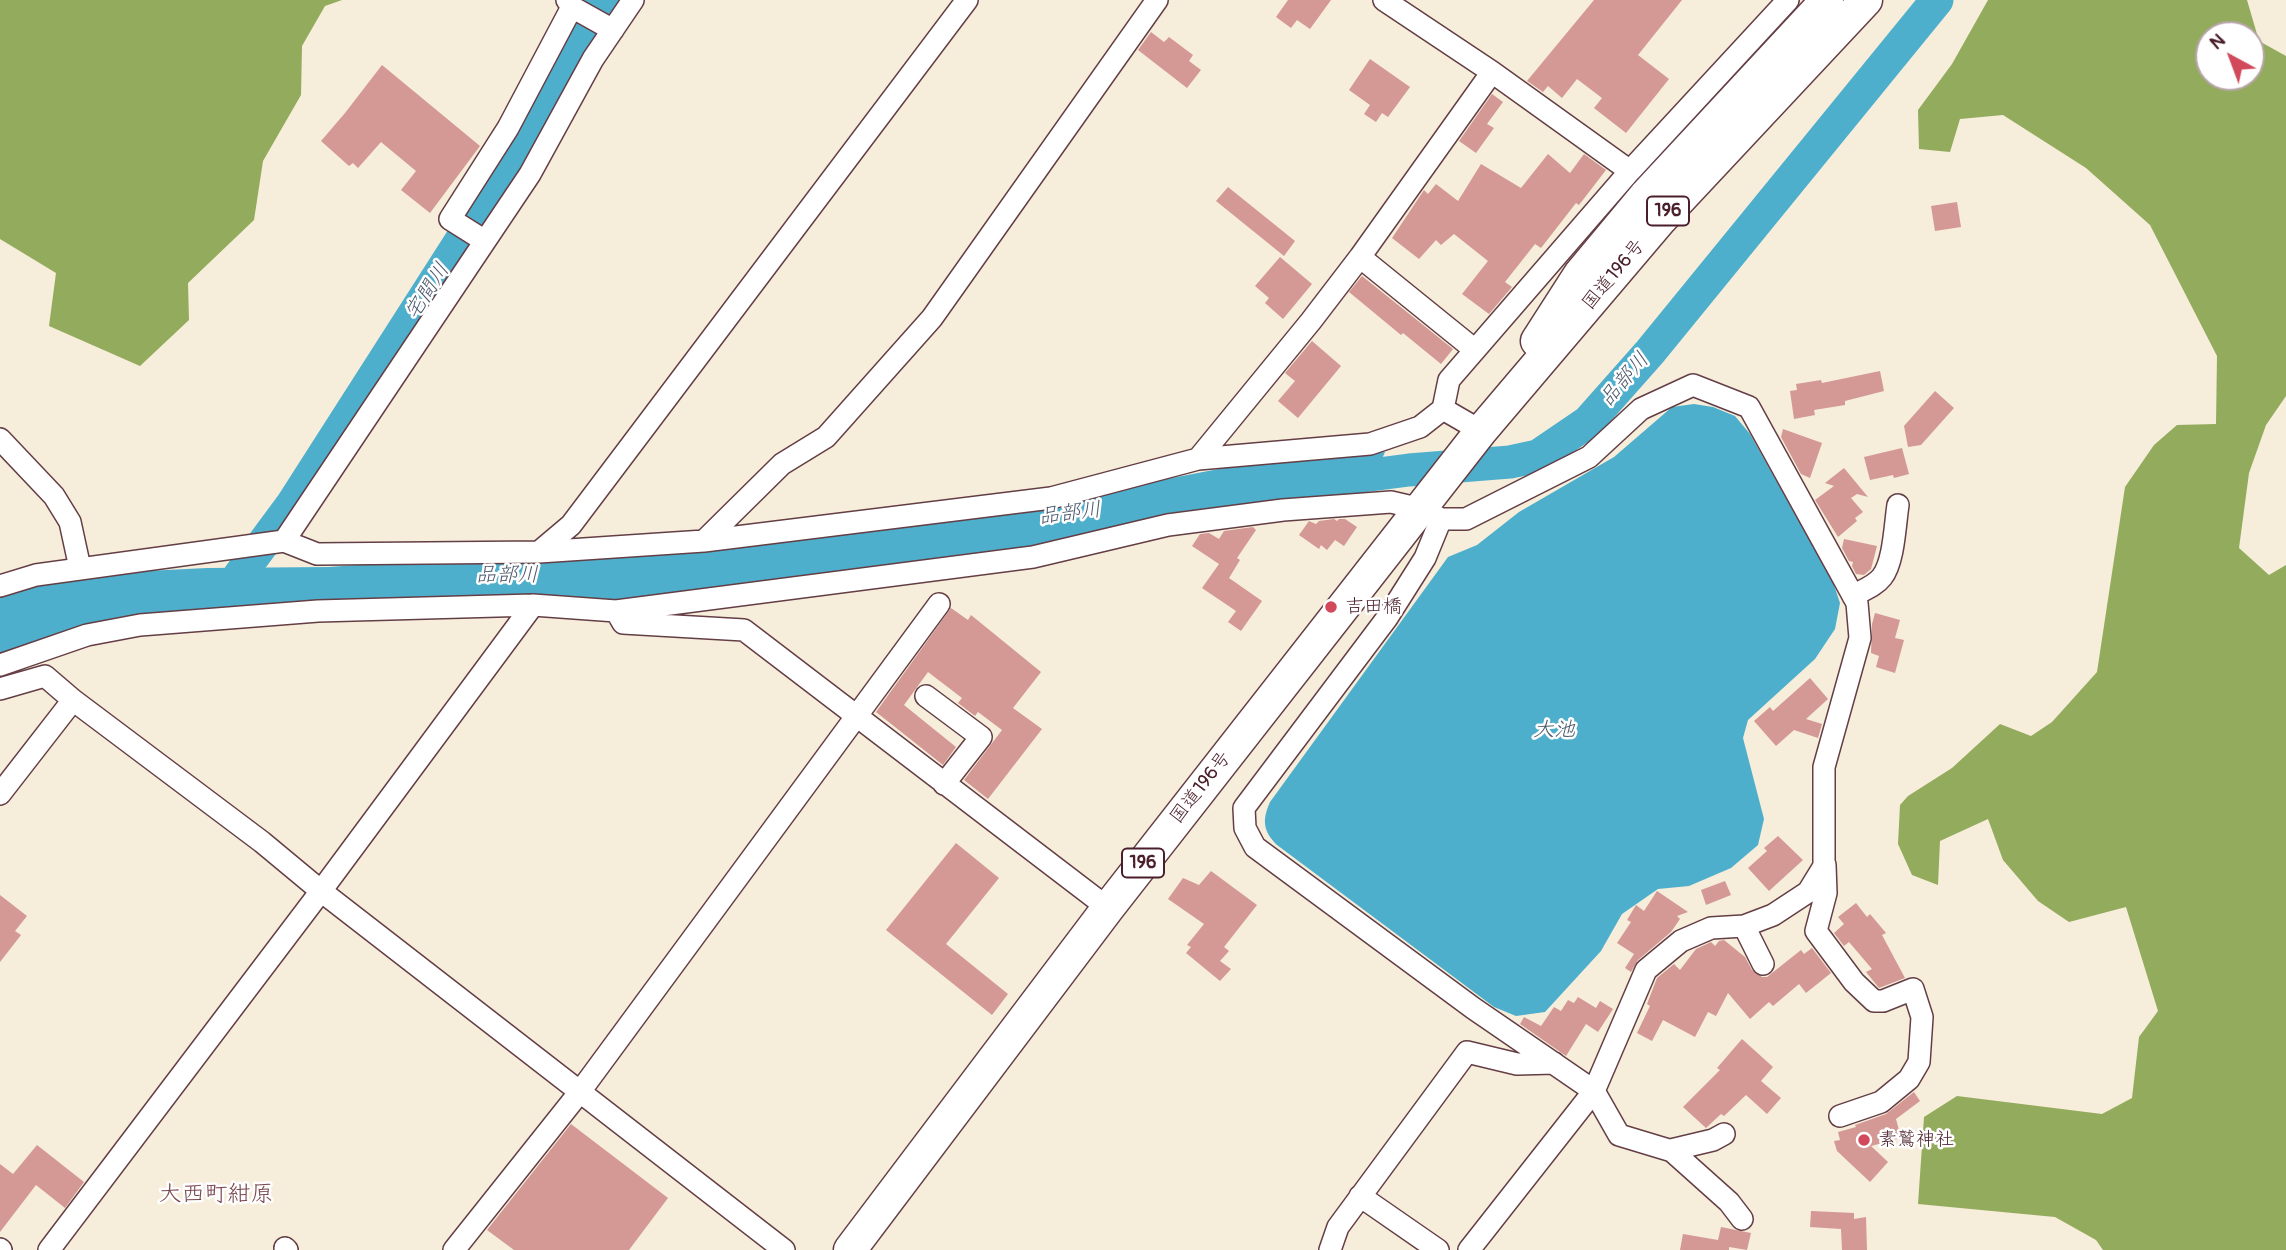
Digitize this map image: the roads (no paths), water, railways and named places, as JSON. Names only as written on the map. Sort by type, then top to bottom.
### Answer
[{"type":"highway","name":"国道196号","points":[[1476,436],[1580,274],[1645,196],[1827,0]]},
{"type":"highway","name":"国道196号","points":[[850,1250],[1108,908],[1431,514],[1442,481],[1476,436],[1661,219],[1866,0]]},
{"type":"street","points":[[283,541],[530,174],[593,59],[633,0]]},
{"type":"street","points":[[539,552],[571,525],[967,0]]},
{"type":"street","points":[[705,541],[782,464],[826,437],[932,318],[1157,0]]},
{"type":"street","points":[[1384,0],[1492,72],[1630,171]]},
{"type":"street","points":[[0,586],[36,575],[80,568],[283,541],[317,554],[539,552],[705,541],[1051,498],[1198,459],[1370,444],[1420,427],[1443,409],[1449,380],[1630,171],[1788,0]]},
{"type":"street","points":[[485,241],[450,219],[508,128],[571,5],[612,30]]},
{"type":"street","points":[[1198,459],[1360,257],[1492,72]]},
{"type":"street","points":[[1360,257],[1475,350]]},
{"type":"street","points":[[0,665],[87,635],[139,625],[318,611],[533,605],[615,611],[1033,557],[1168,525],[1270,512],[1391,502],[1431,514],[1466,519],[1589,457],[1641,409],[1693,385],[1749,407],[1857,603],[1860,638],[1824,767],[1824,866],[1808,892],[1773,915],[1744,926],[1711,928],[1681,941],[1646,970],[1594,1091],[1469,1250]]},
{"type":"street","points":[[1443,409],[1476,436]]},
{"type":"street","points":[[0,439],[54,496],[70,522],[80,568]]},
{"type":"street","points":[[1853,596],[1884,576],[1899,505]]},
{"type":"street","points":[[1431,514],[1425,558],[1387,618],[1244,808],[1245,828],[1255,847],[1473,1008],[1594,1091],[1619,1135],[1671,1150],[1728,1202],[1742,1219]]},
{"type":"street","points":[[454,1250],[579,1093],[939,604]]},
{"type":"street","points":[[49,1250],[533,605]]},
{"type":"street","points":[[615,611],[623,623],[744,630],[1108,908]]},
{"type":"street","points":[[0,689],[45,676],[784,1250]]},
{"type":"street","points":[[926,696],[981,737],[944,784]]},
{"type":"street","points":[[0,794],[73,700]]},
{"type":"street","points":[[1824,848],[1825,892],[1816,931],[1854,982],[1874,1001],[1882,1001],[1913,989],[1922,1017],[1919,1062],[1909,1079],[1881,1102],[1840,1116]]},
{"type":"street","points":[[1744,926],[1763,964]]},
{"type":"street","points":[[1330,1250],[1338,1227],[1467,1052],[1517,1065],[1554,1063]]},
{"type":"street","points":[[1671,1150],[1713,1140],[1724,1134]]},
{"type":"street","points":[[1360,1196],[1438,1250]]},
{"type":"water","name":"大池","points":[[1694,404],[1713,407],[1735,416],[1750,434],[1833,582],[1840,603],[1835,629],[1815,659],[1748,720],[1743,738],[1764,819],[1758,845],[1731,868],[1689,886],[1658,889],[1622,914],[1601,951],[1545,1012],[1516,1016],[1494,1007],[1277,845],[1267,830],[1267,808],[1448,557],[1477,545],[1519,512],[1614,457],[1672,407]]},
{"type":"water","points":[[1385,452],[1366,495],[1093,538],[707,593],[592,601],[321,607],[0,655],[0,595],[38,582],[125,572],[329,567],[441,559],[1115,489],[1234,466]]},
{"type":"waterway","name":"宅間川","points":[[239,576],[293,503],[494,189],[581,34],[605,0]]},
{"type":"waterway","name":"品部川","points":[[1332,480],[1409,470],[1510,462],[1538,456],[1588,422],[1650,352],[1937,0]]},
{"type":"place","name":"吉田橋","points":[[1331,607]]},
{"type":"place","name":"素鷲神社","points":[[1864,1140]]},
{"type":"district","name":"大西町紺原","points":[[216,1195]]}]
